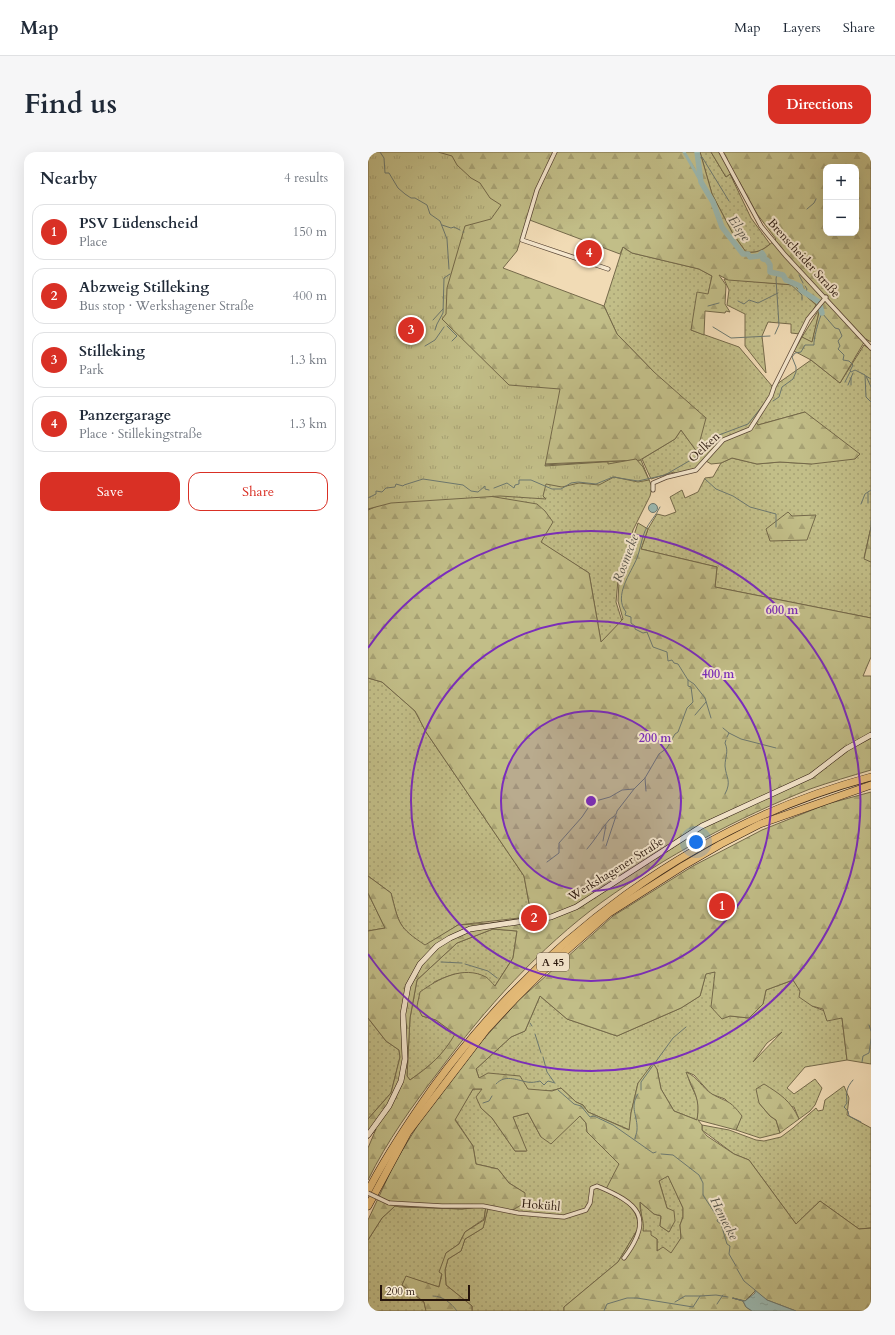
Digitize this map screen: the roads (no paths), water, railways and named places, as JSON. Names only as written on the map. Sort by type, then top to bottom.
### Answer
[{"type":"highway","name":"A 45","points":[[368,1192],[403,1130],[453,1061],[508,997],[570,938],[604,910],[641,884],[718,838],[761,817],[819,794],[870,779]]},
{"type":"highway","name":"A 45","points":[[368,1206],[408,1132],[486,1030],[538,976],[609,913],[683,866],[728,840],[760,824],[870,779]]},
{"type":"main road","name":"Werkshagener Straße","points":[[368,1135],[389,1106],[401,1080],[405,1059],[403,1014],[406,990],[420,964],[437,946],[470,929],[551,917],[576,907],[702,826],[811,776],[851,746],[871,735]]},
{"type":"street","points":[[555,152],[537,190],[522,240],[608,269]]},
{"type":"street","name":"Brenscheider Straße","points":[[721,152],[761,226],[785,255],[826,297],[871,348]]},
{"type":"street","name":"Brenscheider Straße","points":[[774,387],[798,337],[820,303],[826,297]]},
{"type":"street","name":"Oelken","points":[[653,490],[653,483],[660,479],[696,470],[723,440],[750,429],[771,396],[774,387]]},
{"type":"street","name":"Hokühl","points":[[368,1192],[389,1203],[442,1206],[483,1206],[518,1213],[567,1217],[586,1210],[590,1203],[592,1188],[597,1186],[627,1201],[635,1208],[638,1214],[640,1223],[639,1234],[624,1258]]},
{"type":"water","points":[[651,504],[655,504],[657,508],[655,512],[651,512],[649,510],[649,506]]},
{"type":"water","points":[[755,1290],[767,1300],[796,1311],[752,1311],[746,1307],[743,1301],[732,1298],[745,1301],[755,1293]]},
{"type":"waterway","points":[[380,152],[384,158],[385,173],[389,173],[398,188],[411,198],[415,198],[427,205],[430,214],[440,221],[447,239],[449,269]]},
{"type":"waterway","points":[[684,152],[700,180]]},
{"type":"waterway","name":"Elspe","points":[[697,152],[701,182],[713,202],[722,227],[743,254],[748,254],[750,257],[759,256],[762,253],[764,256],[763,259],[767,260],[770,265],[770,272],[783,275],[786,280],[800,286],[801,290],[819,302],[822,313]]},
{"type":"waterway","points":[[698,158],[702,157],[729,201]]},
{"type":"waterway","points":[[807,209],[816,199]]},
{"type":"waterway","points":[[442,225],[451,228],[454,227],[460,230]]},
{"type":"waterway","points":[[775,334],[779,325],[776,279],[777,273]]},
{"type":"waterway","points":[[435,330],[443,313],[444,278],[450,274]]},
{"type":"waterway","points":[[799,275],[803,283]]},
{"type":"waterway","points":[[786,280],[802,295],[802,300]]},
{"type":"waterway","points":[[805,286],[807,289],[806,292]]},
{"type":"waterway","points":[[738,301],[744,304],[749,300],[758,303],[778,293]]},
{"type":"waterway","points":[[708,306],[719,303]]},
{"type":"waterway","points":[[433,320],[443,309]]},
{"type":"waterway","points":[[773,401],[779,397],[782,387],[793,379],[796,372],[796,367],[792,357],[795,353],[801,352],[805,345],[814,345],[816,329],[822,313],[835,328],[839,329],[842,336],[838,341],[840,346],[838,349],[844,355],[843,360],[849,361],[853,365],[850,371],[855,370],[865,375],[866,397],[871,402]]},
{"type":"waterway","points":[[447,326],[457,336],[452,341]]},
{"type":"waterway","points":[[425,346],[435,340],[444,327]]},
{"type":"waterway","points":[[713,327],[731,338],[770,336]]},
{"type":"waterway","points":[[845,382],[850,372]]},
{"type":"waterway","points":[[848,385],[853,373]]},
{"type":"waterway","points":[[866,376],[871,387]]},
{"type":"waterway","points":[[866,376],[871,379]]},
{"type":"waterway","points":[[851,378],[851,385]]},
{"type":"waterway","name":"Hemecke","points":[[494,488],[507,483],[514,488],[515,485],[519,484],[519,480],[531,480],[552,489],[561,489],[571,483],[578,482],[596,484],[613,477],[638,481],[665,475],[696,457],[698,453],[699,454],[710,446],[711,438],[748,424],[764,404]]},
{"type":"waterway","name":"Hemecke","points":[[368,498],[376,494],[376,491],[382,492],[386,488],[395,487],[396,484],[403,486],[423,479],[463,485],[471,491],[478,492],[485,486],[485,489],[489,490]]},
{"type":"waterway","points":[[705,479],[716,489],[733,496],[750,507],[776,514],[776,527]]},
{"type":"waterway","points":[[861,504],[865,494],[871,490]]},
{"type":"waterway","points":[[868,493],[868,503]]},
{"type":"waterway","name":"Rosmecke","points":[[660,507],[648,525],[642,538],[637,558],[624,585],[621,599],[622,606],[626,612],[625,615],[631,617],[631,623],[635,626],[635,629],[643,633],[647,632],[653,647],[667,652],[668,661],[672,660],[674,663],[678,664],[688,680],[694,684],[705,698],[711,718]]},
{"type":"waterway","points":[[871,521],[871,531]]},
{"type":"waterway","points":[[547,862],[559,853],[559,843],[582,817],[592,802],[610,797],[622,790],[634,789],[645,778],[659,754],[667,748],[675,734],[678,732],[687,708],[693,702],[691,687],[688,686],[688,680]]},
{"type":"waterway","points":[[695,715],[706,702]]},
{"type":"waterway","name":"Rosmecke","points":[[723,728],[729,733],[727,737]]},
{"type":"waterway","points":[[729,733],[741,739],[776,748]]},
{"type":"waterway","name":"Rosmecke","points":[[725,794],[728,786],[725,766],[727,752],[725,743],[726,740]]},
{"type":"waterway","points":[[645,778],[646,791]]},
{"type":"waterway","points":[[587,849],[606,823],[617,813],[634,789]]},
{"type":"waterway","points":[[606,846],[616,816]]},
{"type":"waterway","points":[[603,841],[606,825]]},
{"type":"waterway","points":[[441,962],[462,963]]},
{"type":"waterway","points":[[465,964],[488,971],[497,978]]},
{"type":"waterway","points":[[869,1025],[871,1031]]},
{"type":"waterway","points":[[641,1090],[641,1082],[673,1038],[686,1027]]},
{"type":"waterway","points":[[535,1034],[541,1053]]},
{"type":"waterway","points":[[862,1062],[863,1056],[869,1053],[871,1039]]},
{"type":"waterway","points":[[543,1057],[547,1072],[554,1082]]},
{"type":"waterway","name":"Hemecke","points":[[496,1084],[507,1078],[529,1082],[540,1081],[544,1085],[548,1081],[555,1083]]},
{"type":"waterway","points":[[853,1080],[848,1088],[847,1103],[844,1107],[848,1111],[849,1116],[861,1122]]},
{"type":"waterway","name":"Hemecke","points":[[558,1090],[574,1104],[581,1106],[590,1117],[594,1116],[613,1125],[653,1153],[656,1152]]},
{"type":"waterway","points":[[635,1139],[637,1125],[634,1112],[634,1103],[638,1094]]},
{"type":"waterway","name":"Hemecke","points":[[483,1103],[489,1101],[492,1096]]},
{"type":"waterway","name":"Hemecke","points":[[661,1154],[673,1155],[699,1175],[703,1183],[703,1195],[718,1218],[717,1221],[721,1224],[727,1244],[730,1246],[729,1254],[736,1266]]},
{"type":"waterway","name":"Hemecke","points":[[737,1269],[744,1281],[755,1290]]},
{"type":"waterway","points":[[604,1311],[607,1304],[627,1298],[637,1298],[693,1307],[700,1296],[716,1295],[728,1297]]},
{"type":"waterway","points":[[717,1304],[723,1295]]},
{"type":"waterway","points":[[433,1296],[446,1300],[457,1311]]},
{"type":"waterway","points":[[675,1302],[685,1296],[700,1296]]},
{"type":"place","name":"Panzergarage","points":[[589,253]]},
{"type":"place","name":"Stilleking","points":[[411,330]]},
{"type":"place","name":"PSV Lüdenscheid","points":[[722,906]]},
{"type":"place","name":"Abzweig Stilleking","points":[[534,918]]}]
